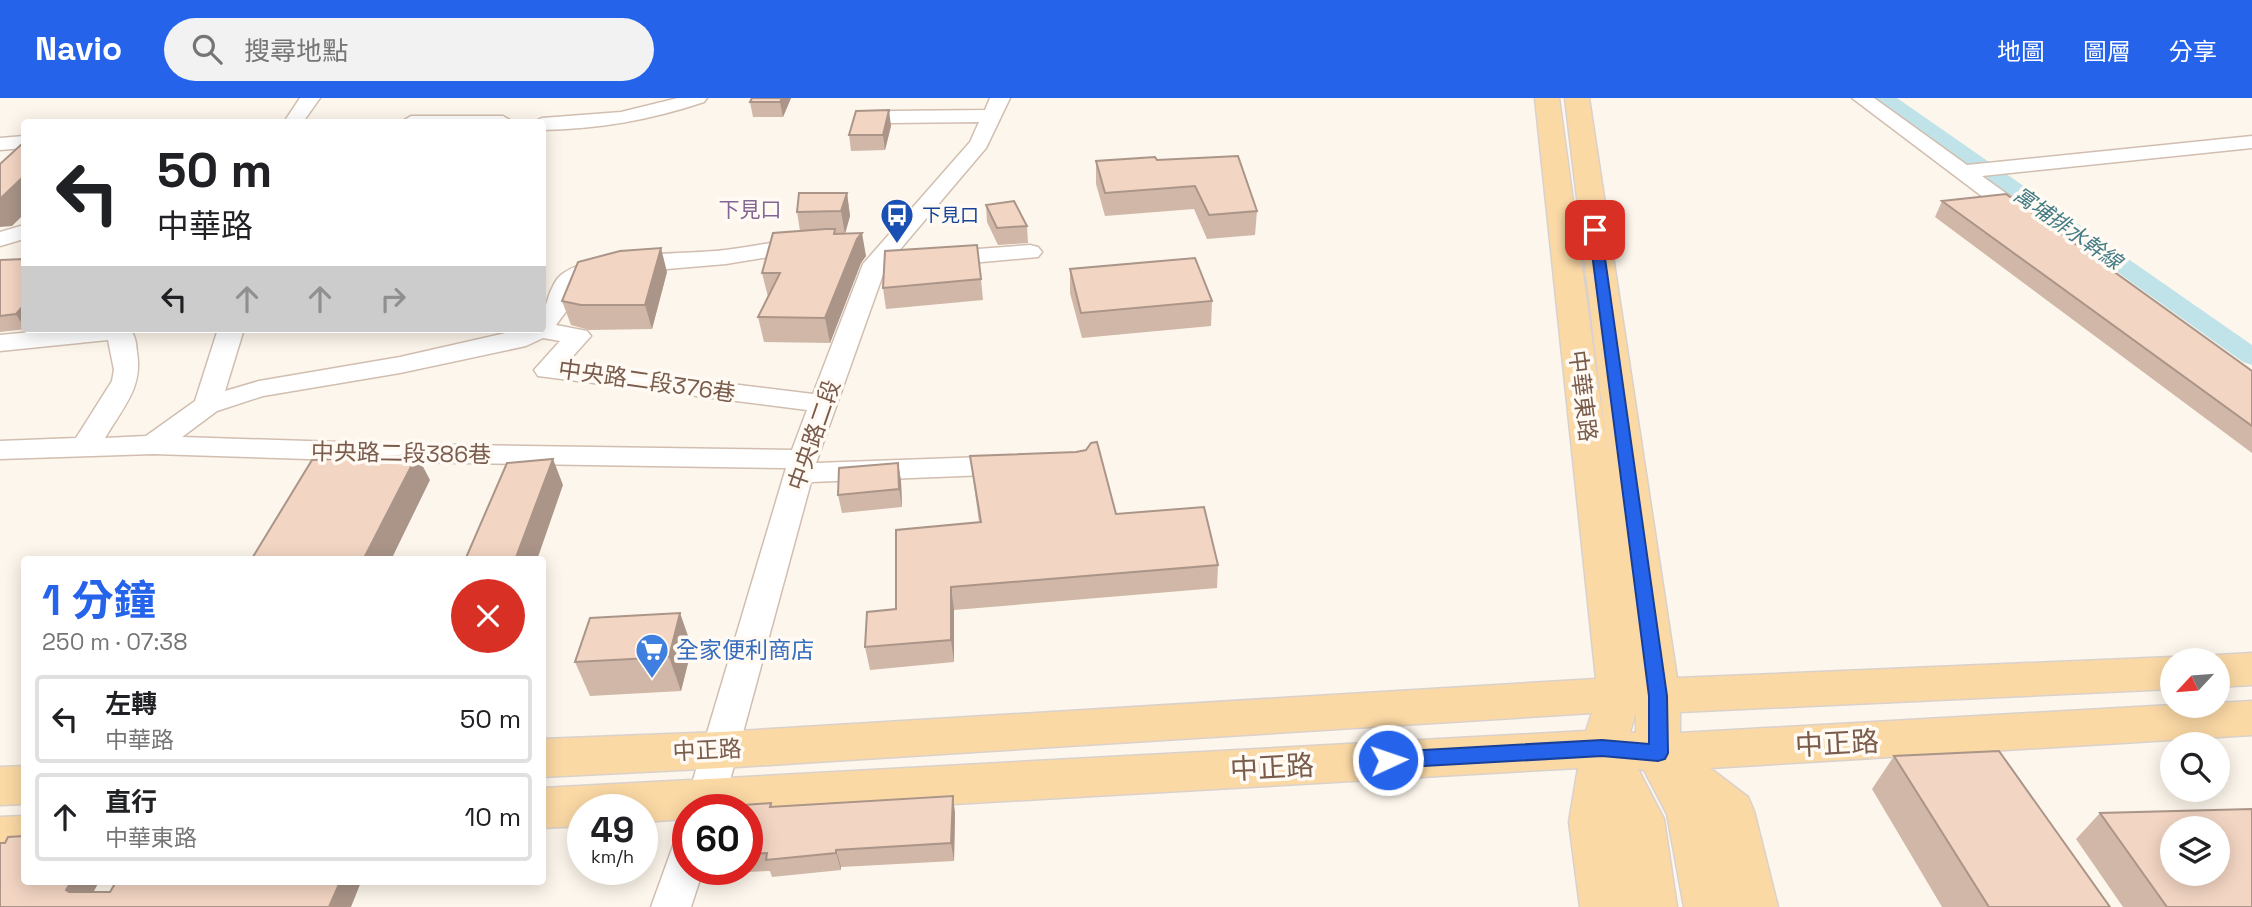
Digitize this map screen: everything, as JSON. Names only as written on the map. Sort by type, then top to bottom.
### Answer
[{"type":"main road","name":"中華東路","points":[[1546,98],[1639,695]]},
{"type":"main road","name":"中華東路","points":[[1577,98],[1639,695]]},
{"type":"main road","points":[[2230,670],[2252,669]]},
{"type":"main road","name":"中正路","points":[[546,758],[721,750],[1639,695],[2160,673]]},
{"type":"main road","points":[[1605,907],[1593,822],[1602,748],[1639,695]]},
{"type":"main road","points":[[1639,695],[1658,753],[1690,813],[1709,907]]},
{"type":"main road","name":"中正路","points":[[763,800],[1602,748],[1658,753],[2252,718]]},
{"type":"main road","points":[[1602,748],[1640,819],[1652,907]]},
{"type":"main road","points":[[1658,753],[1731,811],[1753,907]]},
{"type":"main road","points":[[0,786],[21,785]]},
{"type":"main road","name":"中正路","points":[[546,808],[672,805]]},
{"type":"main road","points":[[0,838],[21,838]]},
{"type":"street","points":[[295,119],[310,98]]},
{"type":"street","points":[[546,124],[607,120],[670,108],[697,98]]},
{"type":"street","points":[[1862,98],[2041,230]]},
{"type":"street","points":[[891,117],[996,107]]},
{"type":"street","name":"中央路二段","points":[[708,794],[801,466],[875,251],[979,144],[996,107]]},
{"type":"street","points":[[0,144],[21,142]]},
{"type":"street","points":[[1964,172],[2252,142]]},
{"type":"street","points":[[0,239],[21,233]]},
{"type":"street","points":[[546,322],[561,302],[569,280],[591,268],[726,257],[771,248],[830,243]]},
{"type":"street","points":[[875,251],[1030,252]]},
{"type":"street","name":"中央路二段376巷","points":[[546,329],[578,336],[547,370],[824,404]]},
{"type":"street","points":[[0,342],[99,333]]},
{"type":"street","points":[[86,446],[125,382],[127,370],[122,336],[113,333]]},
{"type":"street","points":[[207,405],[230,333]]},
{"type":"street","points":[[153,445],[207,405],[259,389],[400,365],[526,338],[534,333]]},
{"type":"street","name":"中央路二段386巷","points":[[0,450],[153,445],[801,466],[1034,465]]},
{"type":"street","points":[[671,907],[678,885]]},
{"type":"building","points":[[752,98],[782,98],[780,102],[750,102]]},
{"type":"building","points":[[889,110],[883,135],[849,135],[856,111]]},
{"type":"building","points":[[21,145],[21,179],[0,199],[0,164]]},
{"type":"building","points":[[1238,156],[1257,211],[1209,215],[1195,186],[1105,193],[1096,161],[1155,157],[1157,160]]},
{"type":"building","points":[[799,193],[847,193],[841,211],[797,212]]},
{"type":"building","points":[[2006,194],[2252,371],[2252,426],[1942,201]]},
{"type":"building","points":[[1014,201],[1027,226],[997,228],[986,205]]},
{"type":"building","points":[[835,229],[834,234],[862,233],[857,239],[825,318],[758,317],[780,273],[762,273],[773,233]]},
{"type":"building","points":[[977,245],[981,279],[883,288],[885,251]]},
{"type":"building","points":[[661,248],[645,305],[581,305],[562,301],[578,262],[620,251]]},
{"type":"building","points":[[1195,258],[1212,301],[1081,313],[1070,269]]},
{"type":"building","points":[[21,259],[21,308],[16,314],[0,316],[0,260]]},
{"type":"building","points":[[1097,442],[1116,514],[1204,507],[1218,565],[951,587],[951,640],[865,647],[867,612],[896,609],[896,530],[981,522],[970,456],[1076,452],[1086,450],[1091,443]]},
{"type":"building","points":[[417,455],[365,556],[253,556],[312,460]]},
{"type":"building","points":[[553,459],[517,556],[467,556],[507,463]]},
{"type":"building","points":[[898,463],[899,489],[838,495],[839,468]]},
{"type":"building","points":[[680,613],[669,657],[575,662],[590,618]]},
{"type":"building","points":[[1999,751],[2110,907],[1989,907],[1894,756]]},
{"type":"building","points":[[953,796],[951,843],[836,850],[836,853],[766,860],[767,853],[763,853],[763,804],[771,803],[770,807]]},
{"type":"building","points":[[2252,809],[2252,907],[2167,907],[2100,813]]},
{"type":"building","points":[[21,836],[21,885],[69,885],[66,890],[69,892],[110,892],[114,885],[339,885],[329,907],[0,907],[0,843],[5,843],[8,837]]},
{"type":"waterway","name":"寓埔排水幹線","points":[[1884,98],[2252,357]]},
{"type":"place","name":"下見口","points":[[897,245]]},
{"type":"place","name":"全家便利商店","points":[[652,680]]},
{"type":"district","name":"下見口","points":[[750,209]]},
{"type":"route","points":[[1388,760],[1602,748],[1658,753],[1658,696],[1595,230]]}]
